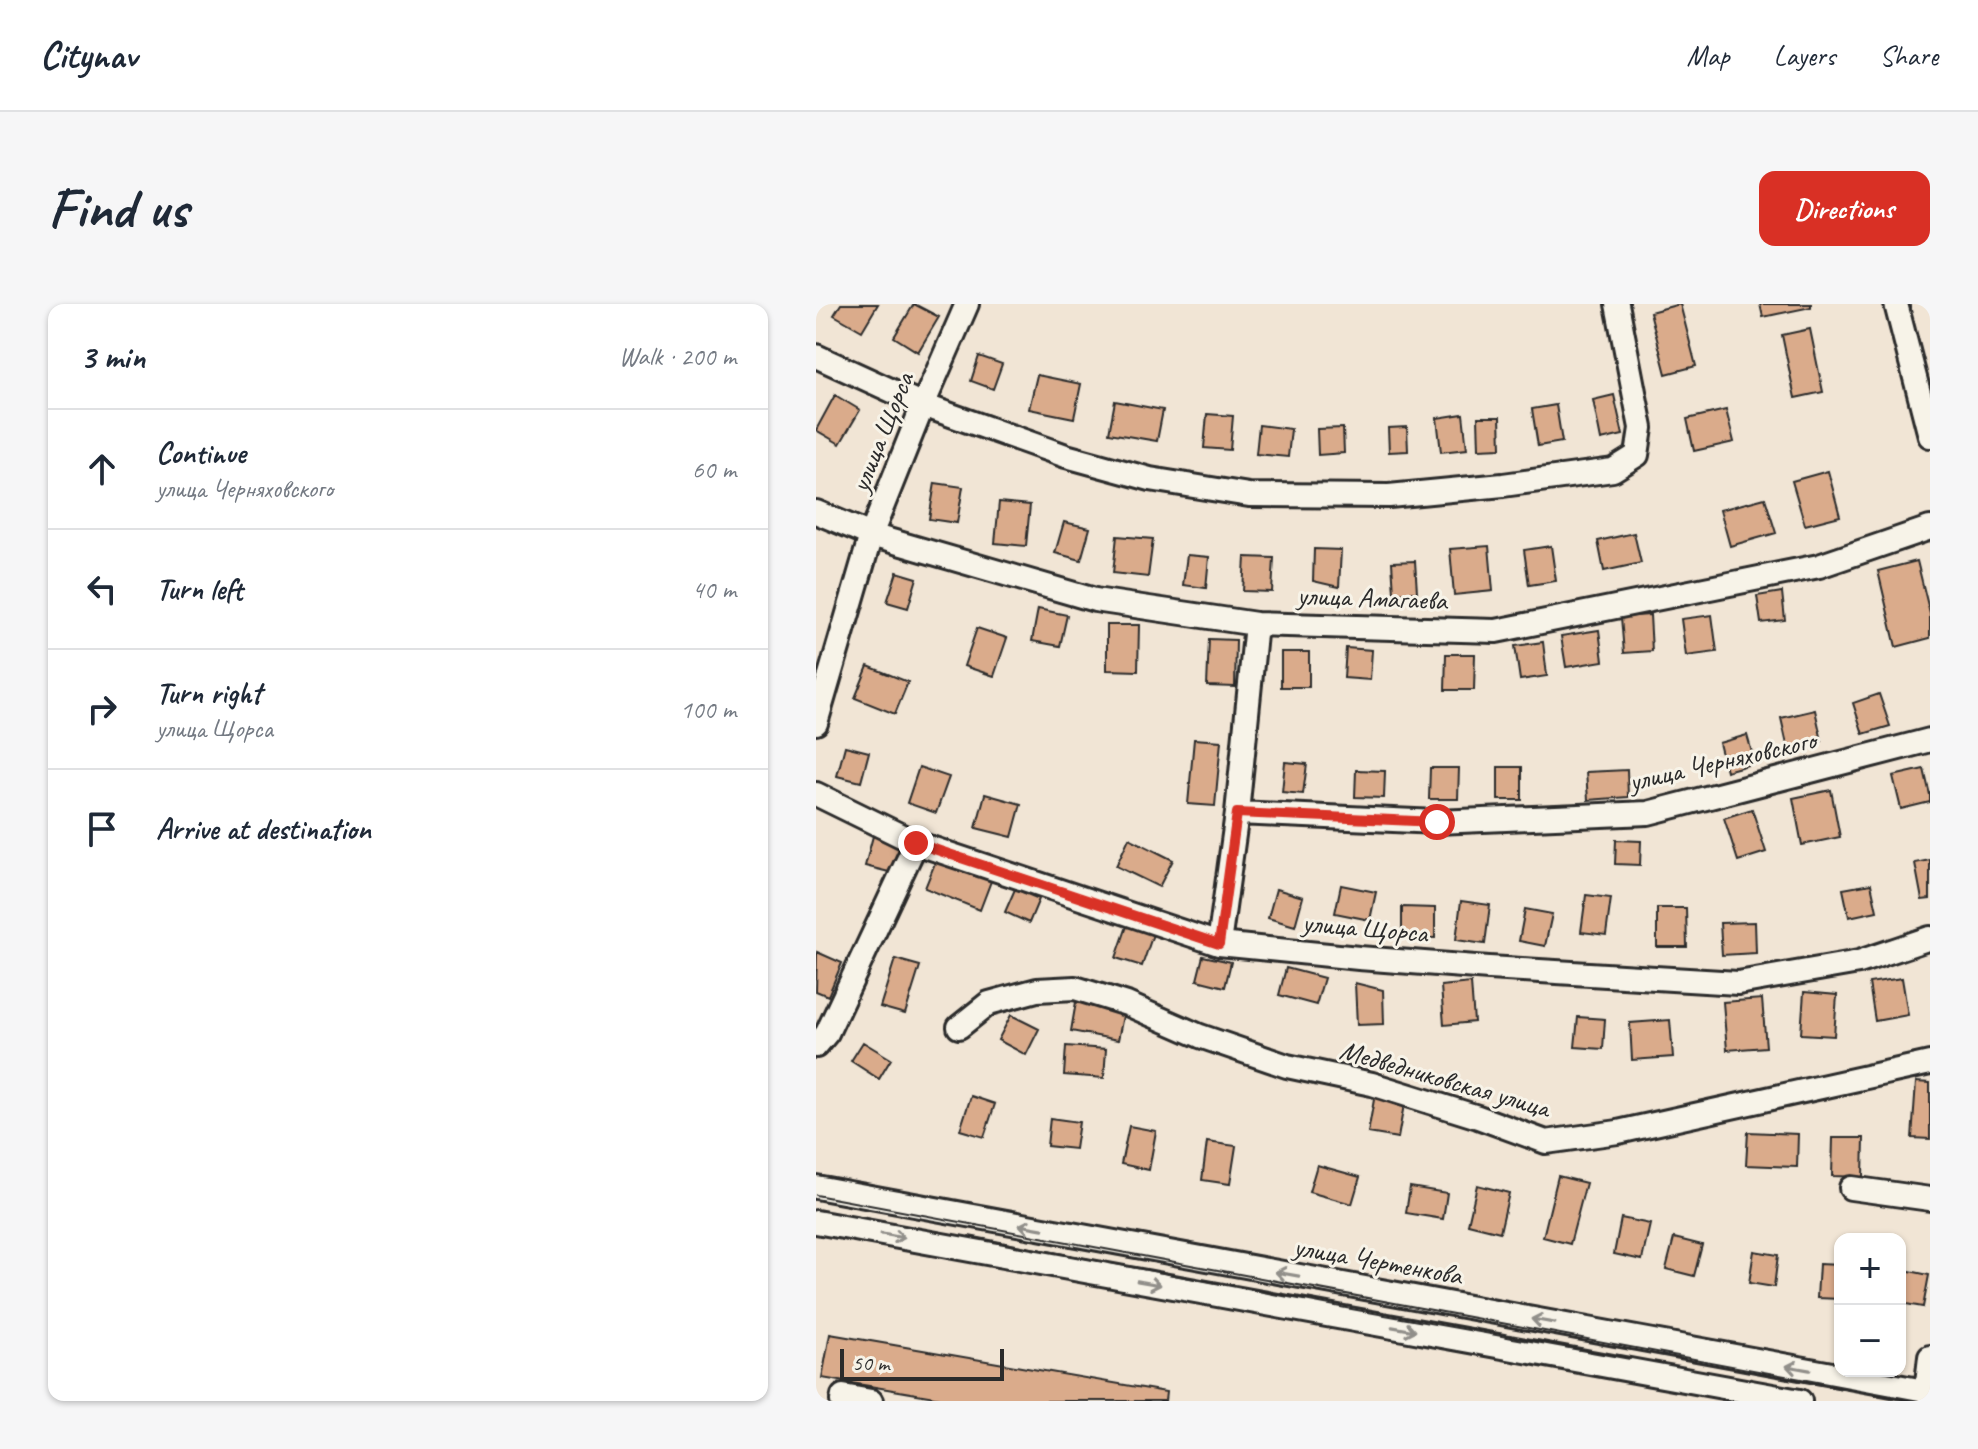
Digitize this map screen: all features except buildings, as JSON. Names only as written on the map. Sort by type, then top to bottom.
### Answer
[{"type":"street","name":"улица Щорса","points":[[816,723],[871,535],[967,304]]},
{"type":"street","points":[[816,356],[923,405],[1066,456],[1150,479],[1249,495],[1389,496],[1613,470],[1637,455],[1641,428],[1617,304]]},
{"type":"street","points":[[1896,304],[1930,436]]},
{"type":"street","name":"улица Амагаева","points":[[816,512],[871,535],[1095,600],[1256,624],[1496,631],[1819,566],[1930,528]]},
{"type":"street","points":[[1219,944],[1237,813],[1256,624]]},
{"type":"street","name":"улица Черняховского","points":[[1237,813],[1437,822],[1648,813],[1930,740]]},
{"type":"street","name":"улица Щорса","points":[[816,794],[916,843],[1219,944],[1475,967],[1738,983],[1859,962],[1930,938]]},
{"type":"street","points":[[816,1046],[827,1033],[916,843]]},
{"type":"street","name":"Медведниковская улица","points":[[959,1027],[989,1003],[1037,990],[1075,988],[1127,1004],[1200,1036],[1287,1066],[1372,1084],[1546,1142],[1618,1132],[1930,1063]]},
{"type":"street","name":"улица Чертенкова","points":[[816,1187],[1928,1392]]},
{"type":"street","points":[[1851,1188],[1930,1199]]},
{"type":"street","points":[[816,1222],[1800,1401]]},
{"type":"street","points":[[1928,1392],[1930,1357]]},
{"type":"street","points":[[842,1401],[843,1396],[871,1401]]},
{"type":"tram line","points":[[816,1195],[1919,1401]]},
{"type":"tram line","points":[[969,1236],[1630,1359]]},
{"type":"route","points":[[916,843],[1219,944],[1237,813],[1437,822]]}]
